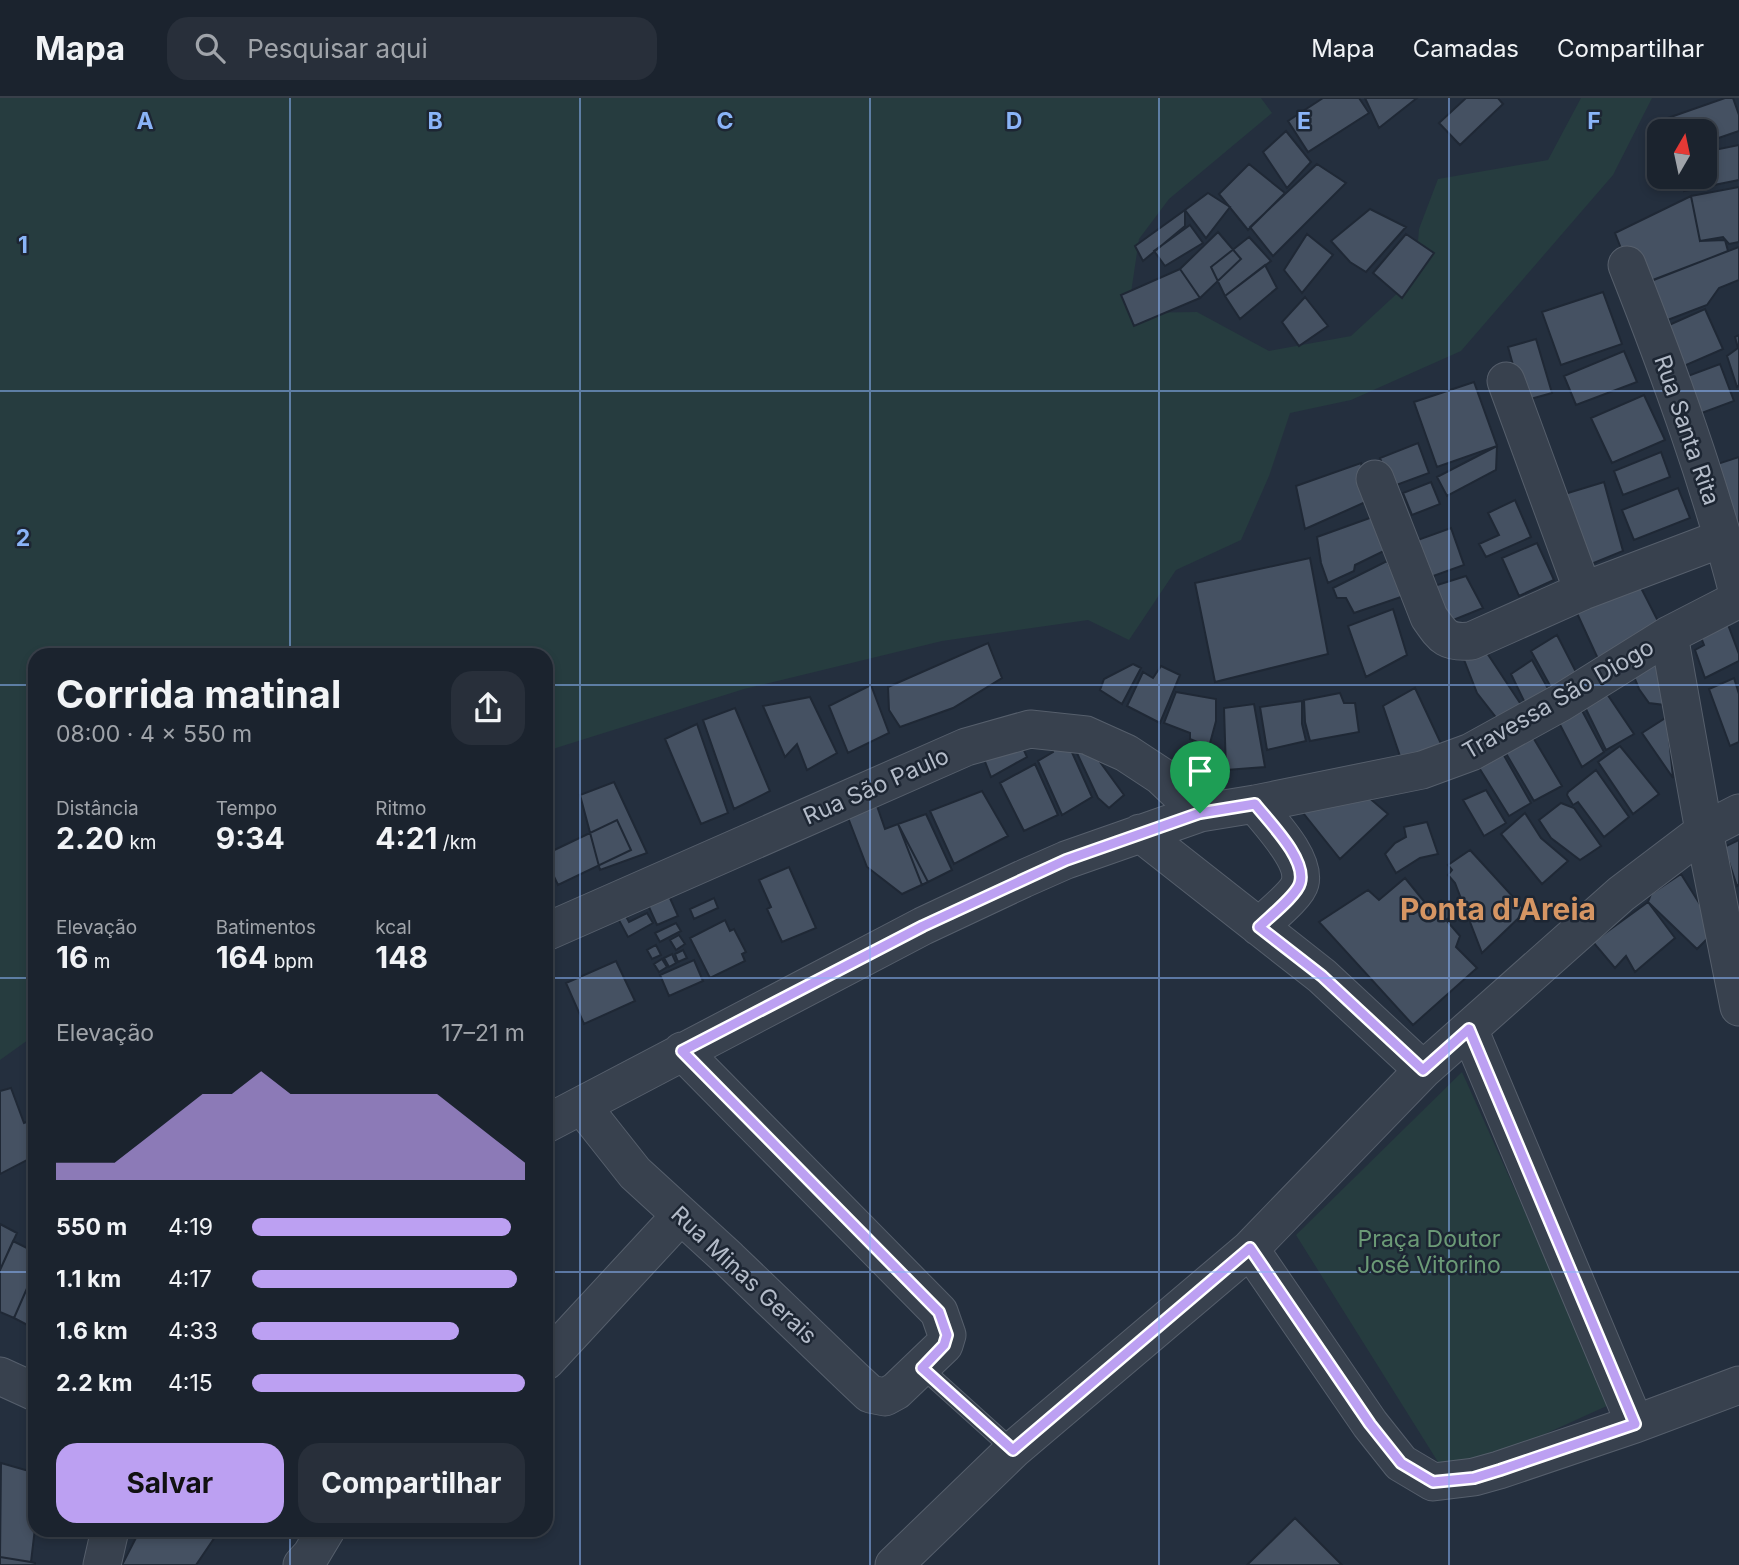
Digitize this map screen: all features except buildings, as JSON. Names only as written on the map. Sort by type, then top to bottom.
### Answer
[{"type":"street","name":"Rua Santa Rita","points":[[1627,265],[1671,382],[1723,538],[1739,598]]},
{"type":"street","points":[[1506,381],[1583,591]]},
{"type":"street","points":[[1375,479],[1429,617],[1443,636],[1455,642],[1471,641],[1583,591],[1723,538]]},
{"type":"street","name":"Travessa São Diogo","points":[[553,1120],[923,926],[1066,860],[1200,813],[1422,770],[1471,752],[1560,703],[1669,635],[1739,598]]},
{"type":"street","name":"Travessa São Diogo","points":[[1669,635],[1739,1007]]},
{"type":"street","name":"Rua São Paulo","points":[[553,929],[966,747],[1030,729],[1086,735],[1126,753],[1161,776],[1200,813]]},
{"type":"street","points":[[1255,804],[1299,863],[1300,883],[1259,927]]},
{"type":"street","points":[[894,1565],[1013,1450],[1250,1248],[1423,1070],[1469,1029],[1621,894],[1704,831],[1739,813]]},
{"type":"street","points":[[1140,833],[1322,976],[1423,1070]]},
{"type":"street","points":[[1469,1029],[1635,1424]]},
{"type":"street","name":"Rua Minas Gerais","points":[[582,1106],[635,1173],[870,1394],[885,1396],[896,1391],[944,1345],[947,1335],[939,1312],[682,1051]]},
{"type":"street","points":[[553,1352],[681,1215]]},
{"type":"street","points":[[1250,1248],[1370,1424],[1401,1463],[1433,1482],[1474,1478],[1500,1470],[1739,1385]]},
{"type":"street","points":[[0,1377],[28,1389]]},
{"type":"street","points":[[102,1565],[108,1537]]},
{"type":"street","points":[[302,1565],[322,1537]]},
{"type":"lane","points":[[922,1368],[1013,1450]]},
{"type":"green space","points":[[0,98],[1261,98],[1272,113],[1169,199],[1139,239],[1128,313],[1197,312],[1269,351],[1351,336],[1415,277],[1419,229],[1438,179],[1548,160],[1581,98],[1652,98],[1613,175],[1461,351],[1351,400],[1290,413],[1269,476],[1241,540],[1176,570],[1129,640],[1088,620],[942,641],[744,689],[553,750],[553,648],[28,648],[28,1040],[0,1060]]},
{"type":"green space","name":"Praça Doutor José Vitorino","points":[[1462,1072],[1611,1404],[1448,1478],[1296,1235]]},
{"type":"district","name":"Ponta d'Areia","points":[[1498,909]]},
{"type":"route","points":[[1255,804],[1299,863],[1300,883],[1259,927],[1322,976],[1423,1070],[1469,1029],[1635,1424],[1474,1478],[1433,1482],[1401,1463],[1370,1424],[1250,1248],[1013,1450],[922,1368],[944,1345],[947,1335],[939,1312],[682,1051],[923,926],[1023,879],[1066,860],[1200,813],[1255,804]]}]
